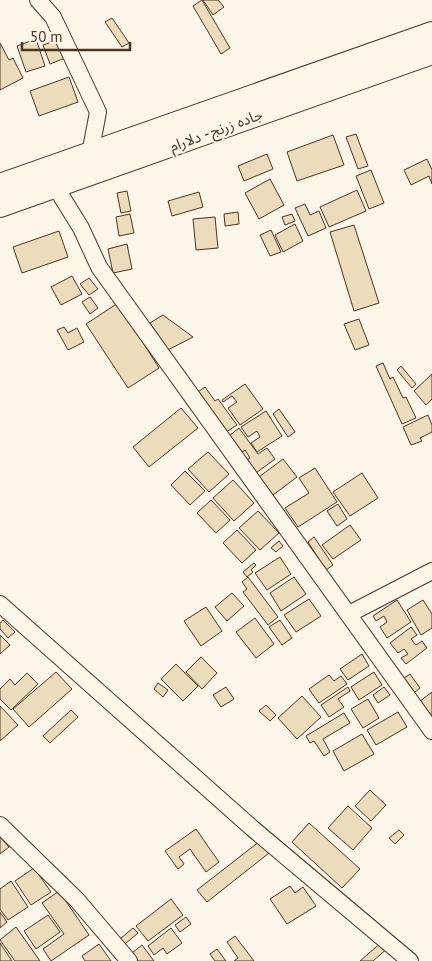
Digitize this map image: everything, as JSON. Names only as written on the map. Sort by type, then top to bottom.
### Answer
[{"type":"highway","name":"جاده زرنج - دلارام","points":[[0,205],[55,186],[94,163],[432,34]]},
{"type":"highway","name":"جاده زرنج - دلارام","points":[[0,186],[94,163],[432,52]]},
{"type":"street","points":[[38,0],[53,17],[98,112],[94,163]]},
{"type":"street","points":[[55,186],[81,228],[99,267],[350,614],[432,731]]},
{"type":"street","points":[[350,614],[432,571]]},
{"type":"street","points":[[0,604],[252,828],[410,961]]},
{"type":"street","points":[[0,826],[77,900],[129,961]]},
{"type":"building","points":[[202,0],[230,48],[221,54],[193,6]]},
{"type":"building","points":[[203,0],[218,0],[224,7],[213,15]]},
{"type":"building","points":[[112,18],[129,43],[122,47],[105,22]]},
{"type":"building","points":[[36,39],[45,66],[26,72],[17,46]]},
{"type":"building","points":[[58,40],[65,58],[50,64],[43,45]]},
{"type":"building","points":[[0,43],[9,60],[13,58],[23,78],[0,90]]},
{"type":"building","points":[[69,77],[78,102],[39,116],[30,91]]},
{"type":"building","points":[[356,134],[368,166],[358,169],[346,137]]},
{"type":"building","points":[[333,135],[344,165],[297,181],[287,152]]},
{"type":"building","points":[[267,154],[273,169],[244,181],[238,166]]},
{"type":"building","points":[[427,159],[432,170],[432,184],[429,176],[411,185],[404,170]]},
{"type":"building","points":[[371,170],[384,203],[369,209],[356,176]]},
{"type":"building","points":[[270,179],[284,205],[259,219],[245,193]]},
{"type":"building","points":[[357,190],[366,211],[329,227],[320,207]]},
{"type":"building","points":[[127,191],[131,211],[121,213],[117,193]]},
{"type":"building","points":[[199,192],[203,207],[172,216],[168,201]]},
{"type":"building","points":[[305,204],[310,215],[319,211],[326,228],[308,236],[295,208]]},
{"type":"building","points":[[238,212],[239,224],[225,226],[224,214]]},
{"type":"building","points":[[130,214],[134,233],[119,236],[116,217]]},
{"type":"building","points":[[292,214],[295,221],[285,225],[282,217]]},
{"type":"building","points":[[215,217],[218,248],[196,250],[193,219]]},
{"type":"building","points":[[295,224],[303,241],[283,252],[275,235]]},
{"type":"building","points":[[354,225],[379,303],[354,311],[330,232]]},
{"type":"building","points":[[271,230],[281,252],[270,256],[260,235]]},
{"type":"building","points":[[59,231],[68,257],[22,273],[13,247]]},
{"type":"building","points":[[127,244],[132,269],[113,273],[108,249]]},
{"type":"building","points":[[72,276],[82,294],[61,305],[51,287]]},
{"type":"building","points":[[89,278],[98,289],[89,295],[80,284]]},
{"type":"building","points":[[90,297],[98,308],[90,314],[82,302]]},
{"type":"building","points":[[118,303],[159,368],[128,388],[86,324]]},
{"type":"building","points":[[163,315],[193,337],[168,350],[150,323]]},
{"type":"building","points":[[359,319],[369,345],[355,350],[344,324]]},
{"type":"building","points":[[64,327],[68,333],[77,328],[84,342],[68,350],[57,330]]},
{"type":"building","points":[[383,363],[390,379],[393,377],[403,398],[406,397],[416,418],[402,424],[376,366]]},
{"type":"building","points":[[401,366],[416,384],[412,388],[397,370]]},
{"type":"building","points":[[432,374],[432,399],[426,405],[414,391]]},
{"type":"building","points":[[245,384],[263,409],[240,425],[228,408],[237,402],[232,396],[223,402],[222,400]]},
{"type":"building","points":[[205,387],[215,401],[218,399],[237,425],[226,432],[198,392]]},
{"type":"building","points":[[181,408],[198,428],[149,467],[133,447]]},
{"type":"building","points":[[279,409],[295,432],[288,437],[273,414]]},
{"type":"building","points":[[266,411],[282,436],[257,452],[251,443],[260,437],[257,431],[248,437],[241,427]]},
{"type":"building","points":[[428,415],[432,425],[432,432],[420,438],[422,441],[411,445],[403,427]]},
{"type":"building","points":[[239,428],[258,454],[267,448],[275,459],[256,473],[247,460],[250,458],[245,450],[241,453],[229,436]]},
{"type":"building","points":[[208,452],[229,474],[209,492],[188,469]]},
{"type":"building","points":[[283,459],[297,477],[273,495],[259,477]]},
{"type":"building","points":[[315,468],[337,502],[298,527],[285,508],[309,493],[299,478]]},
{"type":"building","points":[[185,471],[205,491],[190,505],[171,485]]},
{"type":"building","points":[[362,473],[378,498],[350,516],[333,492]]},
{"type":"building","points":[[233,480],[254,503],[234,521],[213,498]]},
{"type":"building","points":[[211,500],[230,520],[216,533],[197,513]]},
{"type":"building","points":[[338,504],[347,519],[337,526],[327,511]]},
{"type":"building","points":[[258,511],[279,533],[260,550],[239,528]]},
{"type":"building","points":[[350,525],[361,540],[333,559],[322,545]]},
{"type":"building","points":[[237,530],[256,550],[242,563],[223,543]]},
{"type":"building","points":[[314,537],[333,565],[326,570],[308,542]]},
{"type":"building","points":[[279,541],[283,546],[276,552],[271,548]]},
{"type":"building","points":[[280,557],[291,574],[267,590],[255,573]]},
{"type":"building","points":[[254,563],[256,565],[251,570],[253,572],[247,577],[243,572]]},
{"type":"building","points":[[248,577],[278,617],[268,625],[243,592],[247,589],[242,582]]},
{"type":"building","points":[[294,577],[306,594],[281,611],[270,593]]},
{"type":"building","points":[[232,593],[244,606],[227,621],[215,607]]},
{"type":"building","points":[[309,599],[321,616],[296,632],[284,615]]},
{"type":"building","points":[[397,600],[411,622],[387,638],[380,627],[387,622],[384,616],[376,621],[373,616]]},
{"type":"building","points":[[423,600],[432,614],[432,628],[421,635],[407,610]]},
{"type":"building","points":[[206,607],[222,631],[201,646],[184,621]]},
{"type":"building","points":[[255,618],[274,644],[256,658],[236,632]]},
{"type":"building","points":[[3,620],[15,632],[8,638],[0,629],[0,623]]},
{"type":"building","points":[[280,620],[292,638],[282,645],[269,627]]},
{"type":"building","points":[[411,627],[417,635],[411,639],[416,645],[422,641],[427,648],[406,664],[401,658],[408,654],[404,649],[398,653],[390,643]]},
{"type":"building","points":[[0,635],[10,645],[0,654]]},
{"type":"building","points":[[362,654],[369,666],[348,680],[340,669]]},
{"type":"building","points":[[201,657],[217,673],[202,689],[186,672]]},
{"type":"building","points":[[176,664],[198,686],[183,701],[161,679]]},
{"type":"building","points":[[56,672],[72,689],[29,727],[13,709]]},
{"type":"building","points":[[374,672],[382,685],[359,700],[351,687]]},
{"type":"building","points":[[27,673],[38,684],[11,710],[0,699],[0,689],[10,679],[15,685]]},
{"type":"building","points":[[410,674],[420,688],[414,693],[403,679]]},
{"type":"building","points":[[329,675],[334,681],[341,676],[347,684],[319,703],[309,689]]},
{"type":"building","points":[[158,683],[168,690],[163,697],[154,689]]},
{"type":"building","points":[[226,687],[234,699],[221,707],[213,695]]},
{"type":"building","points":[[348,687],[350,691],[338,699],[344,707],[329,717],[321,705]]},
{"type":"building","points":[[384,687],[390,695],[378,703],[373,695]]},
{"type":"building","points":[[432,692],[432,719],[419,702]]},
{"type":"building","points":[[302,696],[321,717],[297,739],[278,718]]},
{"type":"building","points":[[368,699],[379,718],[363,728],[351,709]]},
{"type":"building","points":[[266,705],[276,715],[270,721],[259,711]]},
{"type":"building","points":[[0,706],[18,725],[0,741]]},
{"type":"building","points":[[71,710],[78,717],[50,743],[43,736]]},
{"type":"building","points":[[398,712],[407,727],[376,745],[367,730]]},
{"type":"building","points":[[344,713],[350,723],[323,739],[330,752],[324,756],[314,741],[310,743],[306,736]]},
{"type":"building","points":[[362,734],[374,754],[344,771],[333,751]]},
{"type":"building","points":[[370,790],[386,805],[371,821],[355,806]]},
{"type":"building","points":[[348,806],[372,828],[353,850],[328,828]]},
{"type":"building","points":[[309,823],[360,869],[342,888],[292,842]]},
{"type":"building","points":[[196,829],[219,862],[206,872],[190,849],[179,857],[184,864],[178,869],[165,851]]},
{"type":"building","points":[[399,830],[404,835],[395,844],[389,838]]},
{"type":"building","points":[[0,837],[9,847],[0,854]]},
{"type":"building","points":[[260,841],[269,853],[207,902],[197,890]]},
{"type":"building","points":[[34,868],[51,892],[31,905],[15,881]]},
{"type":"building","points":[[11,881],[28,907],[8,920],[0,909],[0,889]]},
{"type":"building","points":[[290,886],[295,893],[303,887],[316,906],[287,924],[270,899]]},
{"type":"building","points":[[59,891],[89,935],[51,961],[43,949],[64,934],[42,903]]},
{"type":"building","points":[[171,899],[183,915],[148,941],[136,926]]},
{"type":"building","points":[[0,912],[7,922],[0,928]]},
{"type":"building","points":[[48,915],[60,932],[36,949],[24,931]]},
{"type":"building","points":[[186,917],[191,924],[180,932],[175,925]]},
{"type":"building","points":[[16,927],[40,961],[15,961],[0,940]]},
{"type":"building","points":[[133,928],[138,933],[125,944],[120,939]]},
{"type":"building","points":[[171,928],[182,943],[167,954],[163,948],[154,955],[148,946]]},
{"type":"building","points":[[235,936],[254,961],[234,961],[238,958],[227,942]]},
{"type":"building","points":[[383,941],[389,947],[373,961],[360,961]]},
{"type":"building","points":[[0,943],[12,961],[0,961]]},
{"type":"building","points":[[99,944],[111,961],[85,961],[82,956]]},
{"type":"building","points":[[142,945],[154,961],[138,961],[132,953]]},
{"type":"building","points":[[217,949],[226,961],[215,961],[210,954]]}]
